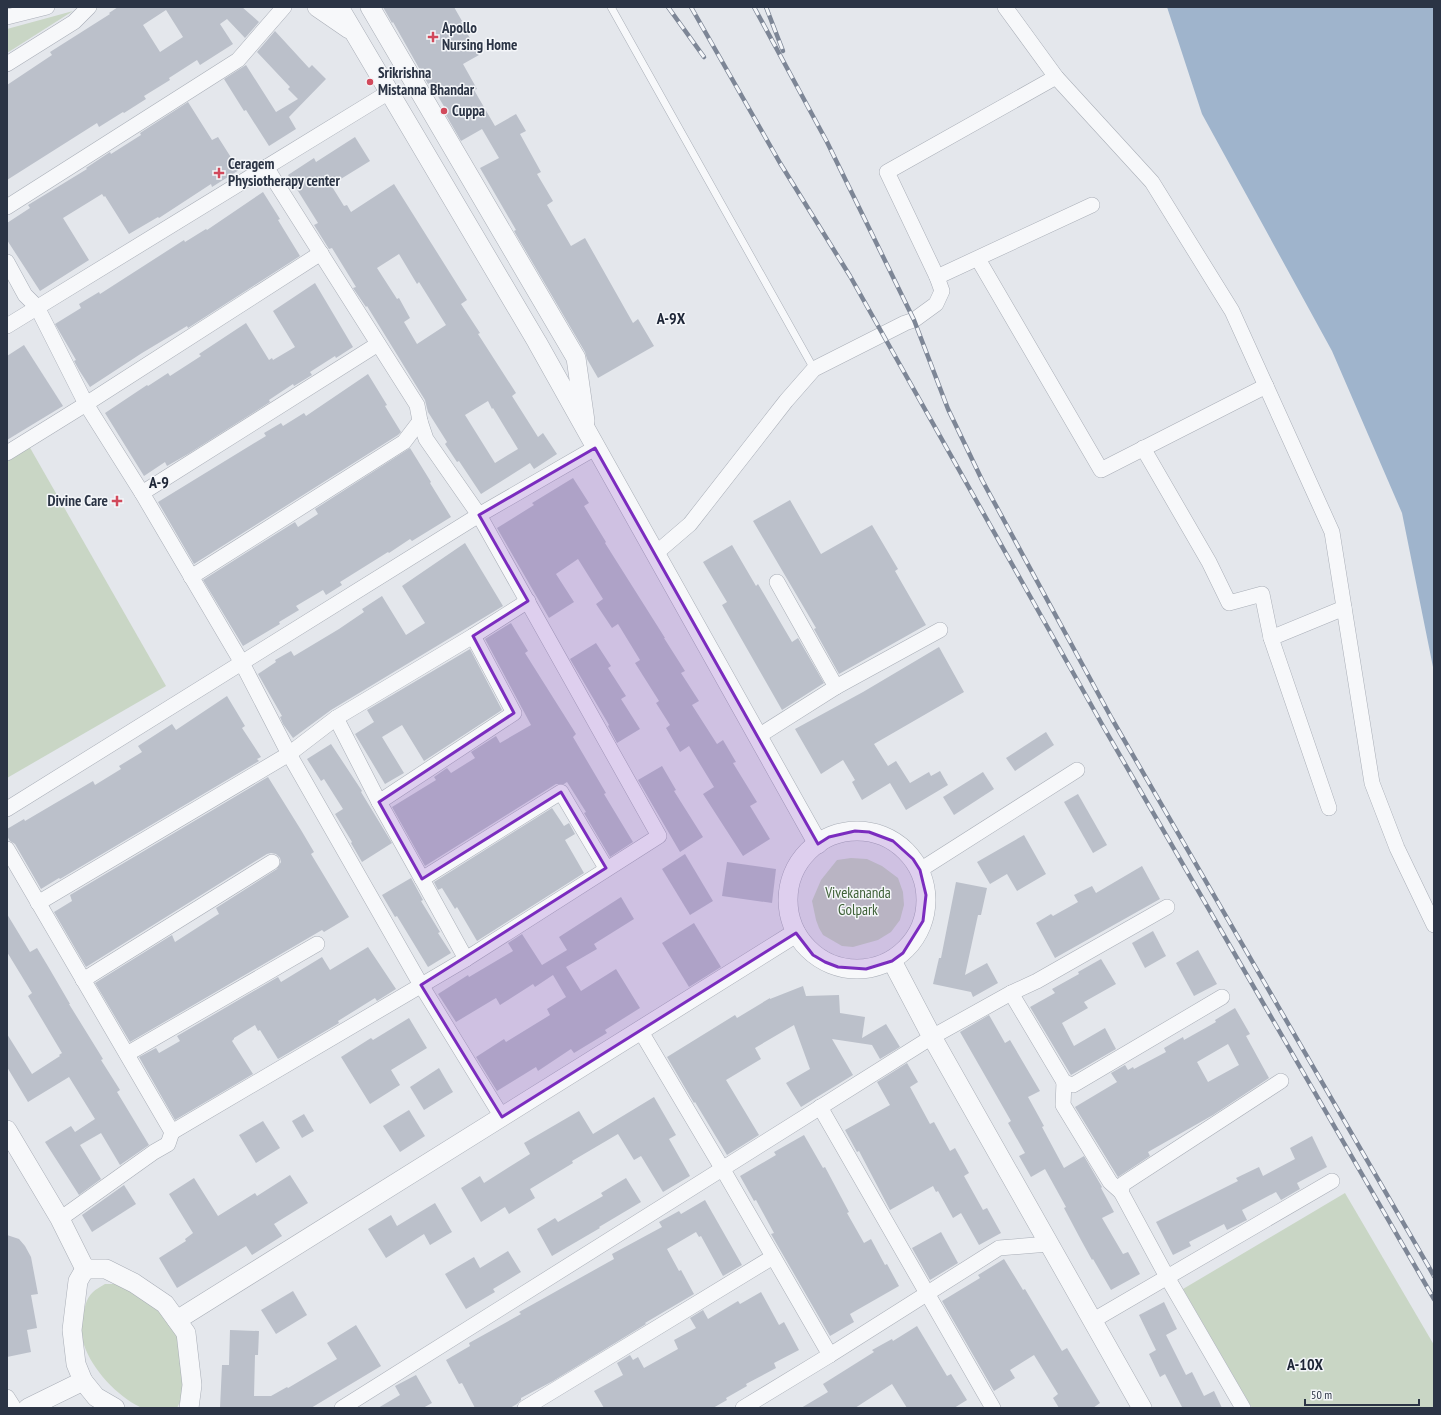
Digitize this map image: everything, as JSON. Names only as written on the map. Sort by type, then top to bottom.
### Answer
[{"type":"street","points":[[7,17],[47,7]]},
{"type":"street","points":[[7,64],[74,22],[89,7]]},
{"type":"street","points":[[7,207],[238,60],[284,7]]},
{"type":"street","points":[[317,7],[355,34]]},
{"type":"street","points":[[339,7],[537,342],[818,844]]},
{"type":"street","points":[[370,7],[576,358],[591,440]]},
{"type":"street","points":[[1005,7],[1056,77],[1152,182],[1232,311],[1332,532],[1372,783],[1397,848],[1434,925]]},
{"type":"street","points":[[655,554],[690,524],[786,401],[814,369],[905,323],[914,320],[936,304],[942,291],[937,277],[887,172],[1056,77]]},
{"type":"street","points":[[7,326],[389,92]]},
{"type":"street","points":[[60,1219],[154,1152],[168,1144],[172,1132],[466,960],[606,868],[658,836],[479,515],[426,439],[417,405],[266,167]]},
{"type":"street","points":[[937,277],[1092,205]]},
{"type":"street","points":[[7,453],[321,253]]},
{"type":"street","points":[[978,258],[1101,470],[1266,386]]},
{"type":"street","points":[[7,262],[25,295],[37,307],[86,404],[142,494],[242,663],[289,754],[421,985],[502,1117]]},
{"type":"street","points":[[142,494],[378,344]]},
{"type":"street","points":[[191,577],[404,442],[420,421]]},
{"type":"street","points":[[7,809],[479,515],[591,440]]},
{"type":"street","points":[[1143,448],[1208,562],[1229,603],[1262,594],[1271,638],[1329,808]]},
{"type":"street","points":[[777,582],[836,687]]},
{"type":"street","points":[[38,903],[289,754],[336,718],[473,636],[528,601]]},
{"type":"street","points":[[1271,638],[1344,608]]},
{"type":"street","points":[[757,736],[836,687],[940,630]]},
{"type":"street","points":[[379,802],[514,712],[473,636]]},
{"type":"street","points":[[336,718],[379,802],[466,960]]},
{"type":"street","points":[[920,870],[1077,770]]},
{"type":"street","points":[[422,879],[561,792],[606,868]]},
{"type":"street","points":[[855,831],[868,832],[882,835],[894,841],[913,859],[920,870],[924,882],[926,908],[918,933],[912,944],[902,953],[879,966],[852,970],[838,968],[825,962],[813,955],[804,945],[791,922],[788,909],[788,897],[790,884],[800,861],[818,844],[829,837],[842,833],[855,831]]},
{"type":"street","points":[[7,849],[172,1132]]},
{"type":"street","points":[[83,980],[272,862]]},
{"type":"street","points":[[342,1408],[932,1037],[1037,981],[1167,906]]},
{"type":"street","points":[[177,1320],[796,933]]},
{"type":"street","points":[[126,1054],[317,944]]},
{"type":"street","points":[[892,960],[932,1037],[1142,1408]]},
{"type":"street","points":[[1012,993],[1064,1082],[1063,1105],[1110,1182],[1121,1192],[1167,1277],[1243,1408]]},
{"type":"street","points":[[1064,1082],[1073,1085],[1222,997]]},
{"type":"street","points":[[640,1030],[830,1355]]},
{"type":"street","points":[[1121,1192],[1123,1184],[1281,1082]]},
{"type":"street","points":[[820,1107],[927,1293],[990,1407]]},
{"type":"street","points":[[7,1130],[60,1219],[85,1269]]},
{"type":"street","points":[[1092,1321],[1332,1181]]},
{"type":"street","points":[[743,1408],[999,1248],[1049,1244]]},
{"type":"street","points":[[525,1408],[773,1257]]},
{"type":"street","points":[[85,1269],[106,1269],[134,1283],[165,1304],[177,1320],[186,1333],[192,1385],[189,1408]]},
{"type":"street","points":[[85,1269],[78,1281],[72,1330],[76,1364],[83,1381],[96,1398],[115,1408]]},
{"type":"street","points":[[28,1408],[83,1381]]},
{"type":"street","points":[[7,1397],[14,1408]]},
{"type":"lane","points":[[611,7],[814,369]]},
{"type":"highlighted area","points":[[595,448],[818,844],[829,837],[855,831],[869,832],[893,841],[913,859],[920,870],[926,895],[923,921],[903,953],[892,961],[866,969],[838,967],[813,955],[796,933],[502,1117],[421,985],[606,868],[561,792],[422,879],[379,802],[514,713],[473,636],[528,601],[479,515]]},
{"type":"green space","points":[[73,11],[7,53],[7,29]]},
{"type":"green space","points":[[29,446],[166,686],[7,778],[7,459]]},
{"type":"green space","name":"Vivekananda Golpark","points":[[851,858],[867,859],[882,866],[898,878],[903,892],[904,905],[900,920],[891,932],[878,940],[853,947],[842,946],[823,935],[816,920],[812,901],[821,880],[837,860]]},
{"type":"green space","points":[[1345,1193],[1434,1345],[1434,1408],[1252,1408],[1183,1289]]},
{"type":"green space","points":[[105,1284],[123,1284],[166,1317],[178,1339],[186,1390],[177,1408],[152,1409],[140,1407],[114,1389],[93,1363],[83,1341],[82,1319],[90,1296],[95,1290]]},
{"type":"water","points":[[1167,7],[1434,7],[1434,672],[1402,513],[1332,351],[1202,114]]},
{"type":"building","points":[[118,7],[242,7],[259,22],[245,38],[227,19],[220,24],[233,44],[200,65],[197,60],[169,78],[170,80],[144,96],[146,99],[124,113],[123,112],[99,127],[97,123],[7,180],[7,85],[52,55],[50,52],[110,14],[109,13]],"holes":[[[166,10],[183,37],[160,52],[143,25]]]},
{"type":"building","points":[[383,7],[454,7],[479,55],[463,64],[477,89],[474,90],[495,126],[516,114],[526,131],[520,134],[541,172],[537,174],[553,201],[547,205],[571,246],[585,238],[633,323],[638,319],[654,346],[598,378],[587,359],[585,352],[514,231],[516,230],[480,168],[499,158],[482,129],[461,141],[446,115],[448,113],[430,83],[428,84]]},
{"type":"building","points":[[275,31],[309,68],[312,65],[326,79],[289,117],[296,129],[269,146],[246,110],[244,111],[224,79],[246,65],[276,112],[298,99],[288,89],[290,87],[257,52]]},
{"type":"building","points":[[188,102],[212,140],[218,137],[239,170],[212,187],[211,184],[159,218],[158,217],[129,234],[105,196],[104,197],[102,194],[63,218],[89,260],[40,291],[7,240],[7,223],[30,208],[28,205],[87,169],[86,168],[110,152],[111,154],[141,135],[140,133]]},
{"type":"building","points":[[355,137],[370,161],[331,185],[344,206],[347,205],[351,212],[394,184],[467,300],[461,304],[480,333],[478,334],[516,393],[512,396],[538,437],[543,433],[557,454],[534,469],[530,463],[481,494],[459,461],[457,462],[445,444],[447,442],[428,412],[425,400],[367,306],[366,307],[353,288],[356,287],[332,248],[329,249],[314,225],[318,223],[288,175],[314,158],[316,162]],"holes":[[[399,254],[417,284],[419,282],[446,325],[417,344],[404,322],[410,318],[399,298],[397,299],[377,268]],[[488,401],[518,449],[495,463],[465,415]]]},
{"type":"building","points":[[263,192],[280,219],[278,220],[300,256],[188,328],[187,326],[142,353],[90,387],[74,361],[76,360],[55,324],[81,308],[79,304],[99,292],[100,294],[184,240],[185,242],[206,229],[207,230]]},
{"type":"building","points":[[315,283],[353,347],[336,358],[335,356],[310,372],[312,375],[294,386],[293,384],[269,400],[270,402],[188,454],[167,466],[165,462],[144,476],[105,413],[168,373],[170,376],[201,356],[199,354],[246,323],[269,360],[272,358],[273,360],[295,347],[273,311]]},
{"type":"building","points":[[24,345],[63,406],[7,440],[7,356]]},
{"type":"building","points":[[368,374],[401,432],[194,564],[158,502],[266,436],[264,433],[281,423],[283,426],[304,413],[306,416]]},
{"type":"building","points":[[410,448],[451,517],[412,541],[410,539],[389,553],[388,552],[340,582],[342,585],[326,595],[323,590],[296,606],[299,610],[279,622],[280,624],[243,646],[203,580],[295,522],[298,527],[318,514],[315,509]]},
{"type":"building","points":[[573,478],[589,503],[584,506],[606,542],[605,543],[685,671],[681,673],[699,701],[692,705],[717,744],[723,740],[736,762],[733,763],[757,802],[750,806],[770,839],[743,856],[703,794],[714,787],[689,746],[680,752],[666,728],[670,725],[656,703],[659,701],[635,663],[640,660],[618,624],[612,628],[596,604],[603,599],[578,559],[556,574],[574,602],[549,618],[497,528],[534,505],[532,503]]},
{"type":"building","points":[[790,500],[821,554],[872,525],[898,569],[895,571],[926,625],[839,674],[814,629],[816,628],[753,521]]},
{"type":"building","points":[[465,543],[503,606],[331,710],[293,738],[283,724],[280,717],[282,716],[258,674],[276,662],[275,660],[291,651],[294,656],[339,629],[364,612],[362,609],[382,596],[406,635],[425,623],[402,586]]},
{"type":"building","points":[[732,545],[756,586],[758,584],[792,642],[798,638],[824,683],[782,710],[722,605],[727,602],[703,562]]},
{"type":"building","points":[[511,623],[528,651],[525,653],[576,734],[573,737],[606,793],[604,794],[633,842],[610,857],[584,813],[586,812],[567,782],[564,784],[556,784],[425,866],[392,807],[436,780],[434,777],[447,768],[451,773],[475,758],[471,752],[496,736],[500,743],[531,725],[485,639]]},
{"type":"building","points":[[596,643],[611,666],[608,668],[626,696],[621,699],[640,729],[617,743],[608,726],[609,725],[570,659]]},
{"type":"building","points":[[939,647],[964,692],[874,744],[888,766],[896,761],[910,783],[929,772],[931,776],[940,771],[948,785],[906,810],[890,783],[862,800],[852,782],[855,780],[843,760],[821,774],[795,729],[863,692]]},
{"type":"building","points":[[470,649],[502,710],[424,761],[402,725],[382,737],[404,773],[385,784],[355,734],[374,722],[367,710]]},
{"type":"building","points":[[227,696],[245,726],[242,728],[261,757],[257,759],[259,761],[41,889],[15,844],[10,841],[7,836],[7,829],[24,819],[25,821],[93,781],[95,785],[121,769],[119,766],[142,752],[138,746],[172,724],[176,730]]},
{"type":"building","points":[[1046,732],[1054,745],[1015,771],[1006,758]]},
{"type":"building","points":[[331,744],[362,791],[361,792],[392,843],[362,862],[335,814],[343,809],[324,779],[321,781],[307,759]]},
{"type":"building","points":[[662,766],[676,790],[674,791],[703,837],[680,852],[638,780]]},
{"type":"building","points":[[983,772],[994,789],[954,815],[943,797]]},
{"type":"building","points":[[268,777],[314,852],[311,854],[349,917],[324,932],[322,930],[130,1042],[95,983],[172,935],[175,942],[219,914],[216,908],[277,869],[281,862],[280,858],[276,854],[267,854],[86,967],[54,912],[72,901],[70,895]]},
{"type":"building","points":[[1078,794],[1107,845],[1093,853],[1064,802]]},
{"type":"building","points":[[552,808],[564,826],[569,823],[575,834],[565,840],[584,873],[477,941],[457,907],[455,909],[442,888],[438,890],[434,882]]},
{"type":"building","points":[[1024,835],[1046,874],[1017,891],[1007,874],[990,884],[977,862]]},
{"type":"building","points":[[685,854],[713,901],[690,915],[662,869]]},
{"type":"building","points":[[727,862],[776,869],[772,903],[722,896]]},
{"type":"building","points":[[1142,866],[1160,899],[1055,958],[1036,923],[1051,914],[1053,916],[1078,902],[1074,895],[1092,886],[1096,893]]},
{"type":"building","points":[[411,878],[423,900],[421,901],[440,932],[438,933],[451,953],[428,967],[397,916],[395,917],[382,895]]},
{"type":"building","points":[[956,882],[987,888],[981,915],[978,915],[965,975],[987,963],[998,983],[973,997],[971,992],[933,984],[939,958],[941,958]]},
{"type":"building","points":[[621,897],[634,919],[594,944],[597,949],[566,967],[581,991],[616,969],[640,1008],[605,1030],[607,1033],[574,1053],[571,1049],[538,1071],[536,1067],[497,1091],[476,1057],[504,1039],[506,1042],[550,1015],[547,1009],[566,997],[553,975],[535,987],[533,984],[500,1005],[496,998],[456,1022],[438,994],[468,975],[469,977],[513,951],[508,943],[522,934],[542,965],[567,950],[559,937]]},
{"type":"building","points":[[7,914],[30,952],[37,948],[103,1059],[101,1060],[120,1090],[117,1092],[149,1145],[120,1165],[101,1133],[80,1145],[101,1179],[79,1195],[45,1142],[71,1126],[75,1132],[95,1119],[69,1077],[28,1102],[7,1067],[7,1034],[32,1074],[60,1056],[59,1055],[62,1053],[28,996],[32,993],[7,952]]},
{"type":"building","points":[[694,923],[721,967],[689,987],[662,943]]},
{"type":"building","points":[[1153,931],[1166,956],[1145,968],[1132,943]]},
{"type":"building","points":[[368,947],[396,989],[377,1001],[375,998],[338,1021],[339,1023],[278,1059],[260,1030],[258,1031],[255,1025],[234,1038],[232,1041],[253,1074],[175,1120],[139,1057],[156,1048],[159,1053],[180,1041],[177,1036],[278,977],[281,982],[322,957],[330,970]]},
{"type":"building","points":[[1198,950],[1217,984],[1194,996],[1176,963]]},
{"type":"building","points":[[1101,959],[1116,984],[1084,1002],[1088,1008],[1062,1023],[1074,1046],[1105,1028],[1116,1049],[1071,1075],[1030,1007],[1055,993],[1052,989],[1079,974],[1078,972]]},
{"type":"building","points":[[803,986],[806,996],[839,995],[840,1013],[865,1017],[862,1038],[886,1024],[900,1047],[880,1059],[872,1045],[832,1039],[853,1075],[801,1107],[786,1083],[810,1069],[794,1025],[755,1048],[761,1059],[726,1080],[759,1135],[727,1155],[667,1057],[735,1015],[737,1018],[770,998]]},
{"type":"building","points":[[1235,1008],[1250,1034],[1246,1036],[1269,1078],[1213,1115],[1148,1152],[1150,1156],[1118,1177],[1075,1107],[1117,1082],[1111,1073],[1125,1065],[1128,1070],[1133,1067],[1134,1069],[1166,1052],[1164,1048],[1183,1037],[1184,1040],[1216,1022],[1215,1020]],"holes":[[[1228,1044],[1239,1065],[1208,1082],[1197,1062]]]},
{"type":"building","points":[[989,1015],[1005,1043],[1010,1040],[1040,1091],[1028,1097],[1064,1168],[1084,1156],[1102,1187],[1101,1188],[1114,1212],[1102,1218],[1123,1254],[1128,1252],[1140,1274],[1111,1290],[1081,1240],[1064,1208],[1066,1207],[1045,1169],[1031,1177],[1019,1156],[1025,1153],[1008,1123],[1011,1121],[960,1032]]},
{"type":"building","points":[[409,1018],[427,1048],[391,1070],[400,1085],[370,1104],[341,1057],[371,1038],[373,1040]]},
{"type":"building","points":[[907,1063],[918,1082],[910,1087],[930,1124],[934,1122],[950,1151],[955,1148],[969,1173],[964,1176],[983,1210],[987,1208],[1001,1233],[979,1245],[961,1213],[953,1218],[938,1191],[936,1192],[933,1186],[890,1210],[859,1151],[857,1152],[845,1130],[890,1105],[877,1082]]},
{"type":"building","points":[[439,1068],[453,1092],[424,1110],[410,1087]]},
{"type":"building","points":[[654,1097],[676,1135],[669,1139],[690,1176],[663,1192],[641,1156],[634,1160],[618,1134],[572,1161],[573,1163],[530,1189],[535,1198],[509,1214],[505,1207],[481,1222],[461,1188],[480,1176],[484,1183],[530,1154],[524,1143],[579,1111],[593,1134]]},
{"type":"building","points":[[409,1110],[425,1136],[400,1152],[383,1126]]},
{"type":"building","points":[[304,1114],[314,1131],[302,1138],[292,1121]]},
{"type":"building","points":[[263,1121],[280,1148],[256,1163],[239,1135]]},
{"type":"building","points":[[804,1135],[823,1168],[825,1167],[849,1212],[847,1213],[864,1243],[871,1239],[885,1265],[887,1264],[899,1286],[850,1314],[854,1322],[830,1336],[771,1234],[774,1233],[756,1200],[754,1201],[740,1176],[776,1155],[774,1152]]},
{"type":"building","points":[[1312,1136],[1327,1167],[1297,1183],[1300,1189],[1281,1200],[1276,1192],[1242,1210],[1247,1220],[1227,1230],[1224,1224],[1189,1242],[1191,1246],[1173,1255],[1156,1222],[1238,1181],[1236,1178],[1259,1167],[1263,1176],[1295,1159],[1290,1148]]},
{"type":"building","points":[[290,1175],[308,1203],[274,1224],[282,1236],[252,1255],[246,1246],[177,1288],[159,1258],[186,1241],[185,1239],[193,1233],[169,1194],[194,1178],[218,1216],[255,1193],[257,1196]]},
{"type":"building","points":[[626,1178],[641,1202],[552,1256],[537,1229],[555,1218],[558,1222],[603,1196],[601,1193]]},
{"type":"building","points":[[124,1185],[136,1204],[92,1232],[82,1215]]},
{"type":"building","points":[[705,1200],[742,1265],[723,1276],[701,1236],[699,1237],[696,1232],[667,1249],[679,1271],[681,1270],[694,1294],[553,1381],[521,1398],[517,1404],[510,1408],[475,1408],[462,1383],[459,1384],[446,1360],[470,1346],[469,1343],[521,1314],[519,1312],[614,1259],[612,1254],[662,1227],[659,1222],[679,1211],[681,1214]]},
{"type":"building","points":[[435,1203],[452,1232],[430,1245],[424,1234],[386,1258],[368,1229],[391,1215],[397,1226]]},
{"type":"building","points":[[941,1232],[958,1263],[930,1280],[912,1248]]},
{"type":"building","points":[[7,1235],[19,1239],[31,1257],[38,1294],[31,1295],[37,1328],[27,1330],[31,1352],[7,1357]]},
{"type":"building","points":[[508,1251],[521,1272],[493,1289],[495,1292],[466,1309],[445,1274],[474,1257],[480,1268]]},
{"type":"building","points":[[1004,1259],[1023,1290],[1025,1289],[1062,1351],[1067,1348],[1100,1403],[1093,1408],[1059,1408],[1053,1398],[1058,1394],[1034,1355],[1010,1370],[1015,1378],[994,1391],[942,1301],[980,1278],[978,1275]]},
{"type":"building","points":[[293,1291],[307,1315],[276,1334],[261,1310]]},
{"type":"building","points":[[761,1292],[779,1325],[784,1322],[799,1350],[774,1363],[776,1368],[746,1384],[747,1386],[726,1398],[727,1400],[713,1408],[604,1408],[594,1391],[623,1375],[617,1363],[630,1355],[633,1360],[638,1357],[644,1368],[678,1349],[674,1340],[696,1328],[690,1318],[703,1310],[708,1319],[738,1301],[740,1304]]},
{"type":"building","points":[[1164,1302],[1177,1329],[1166,1335],[1186,1375],[1192,1372],[1204,1396],[1214,1391],[1222,1408],[1180,1408],[1182,1407],[1165,1374],[1160,1377],[1149,1354],[1156,1350],[1139,1315]]},
{"type":"building","points":[[356,1325],[381,1366],[311,1408],[220,1408],[222,1365],[229,1365],[230,1330],[259,1331],[258,1355],[255,1355],[254,1396],[271,1396],[287,1387],[288,1388],[337,1359],[327,1343]]},
{"type":"building","points":[[917,1326],[947,1376],[951,1374],[967,1400],[954,1408],[907,1408],[892,1384],[855,1408],[801,1408],[828,1392],[823,1384],[874,1352],[872,1350],[892,1339],[893,1341]]},
{"type":"building","points":[[416,1375],[432,1403],[423,1408],[378,1408],[400,1395],[395,1386]]},
{"type":"railway","points":[[668,7],[704,57]]},
{"type":"railway","points":[[691,7],[780,163],[850,276],[1103,726],[1434,1299]]},
{"type":"railway","points":[[754,7],[827,142],[914,320],[948,409],[982,480],[1112,719],[1434,1276]]},
{"type":"railway","points":[[766,7],[783,51]]},
{"type":"place","name":"Apollo Nursing Home","points":[[433,37]]},
{"type":"place","name":"Srikrishna Mistanna Bhandar","points":[[370,82]]},
{"type":"place","name":"Cuppa","points":[[444,111]]},
{"type":"place","name":"Ceragem Physiotherapy center","points":[[219,173]]},
{"type":"place","name":"Divine Care","points":[[117,501]]},
{"type":"district","name":"A-9X","points":[[671,318]]},
{"type":"district","name":"A-9","points":[[159,482]]},
{"type":"district","name":"A-10X","points":[[1305,1364]]}]
